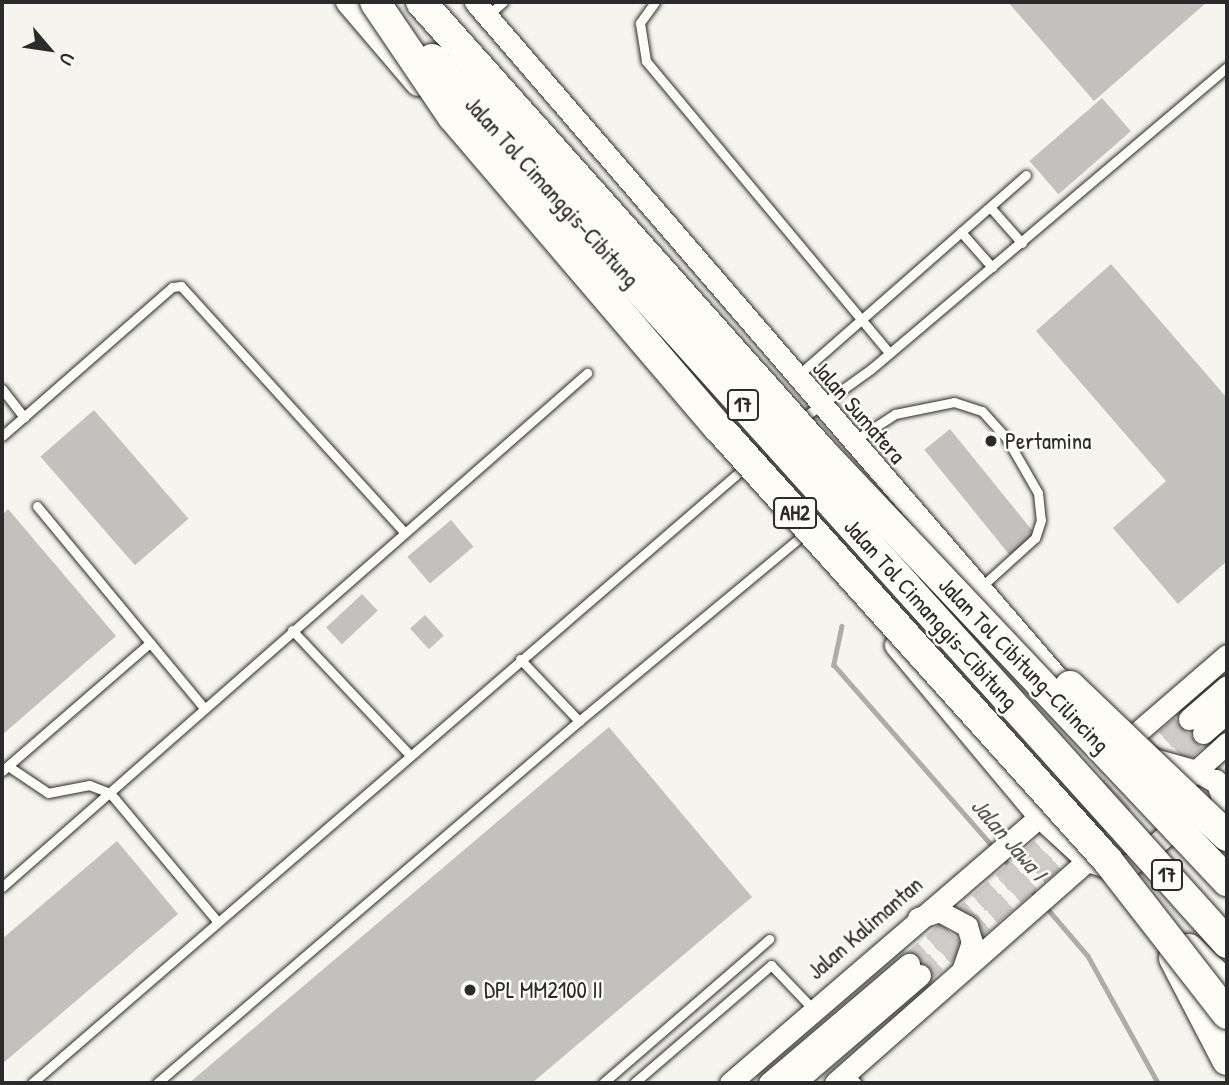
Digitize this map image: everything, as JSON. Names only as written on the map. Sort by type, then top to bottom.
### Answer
[{"type":"highway","name":"AH2","points":[[375,2],[453,117],[719,428],[1109,868],[1227,1014]]},
{"type":"highway","name":"Jalan Tol Cimanggis–Cibitung","points":[[384,2],[1227,943]]},
{"type":"highway","name":"Jalan Tol Cimanggis–Cibitung","points":[[421,2],[820,450]]},
{"type":"highway","points":[[820,450],[1227,836]]},
{"type":"highway","name":"Jalan Tol Cibitung–Cilincing","points":[[820,450],[1227,881]]},
{"type":"highway","points":[[1109,868],[1227,993]]},
{"type":"highway","points":[[1109,868],[1162,935],[1227,1060]]},
{"type":"highway","points":[[1189,949],[1227,986]]},
{"type":"street","points":[[346,2],[746,467],[1039,817],[1109,868],[1189,949]]},
{"type":"street","name":"Jalan Sumatera","points":[[488,6],[794,379],[980,587],[1168,807]]},
{"type":"street","points":[[1118,749],[1227,655]]},
{"type":"street","points":[[1227,686],[1196,726],[1227,712]]},
{"type":"street","points":[[846,1080],[957,977],[1057,890],[1109,868],[1132,864],[1169,833],[1168,807],[1196,771],[1227,743]]},
{"type":"street","points":[[1118,749],[1196,771],[1222,784],[1227,813]]},
{"type":"street","name":"Jalan Kalimantan","points":[[730,1083],[913,921],[1039,817]]},
{"type":"street","points":[[913,921],[939,911],[967,926],[970,952],[957,977]]},
{"type":"street","points":[[769,1083],[915,969],[794,1083]]},
{"type":"lane","points":[[654,2],[639,23],[646,61],[889,353]]},
{"type":"lane","points":[[37,1082],[520,659],[746,467],[1022,243],[1227,67]]},
{"type":"lane","points":[[794,379],[1026,174]]},
{"type":"lane","points":[[990,207],[1022,243]]},
{"type":"lane","points":[[961,232],[992,267]]},
{"type":"lane","points":[[2,436],[181,286],[405,533]]},
{"type":"lane","points":[[2,887],[203,707],[587,373]]},
{"type":"lane","points":[[2,389],[24,417]]},
{"type":"lane","points":[[850,443],[926,404],[954,402],[982,411],[1007,439],[1041,507],[1035,538],[980,587]]},
{"type":"lane","points":[[37,506],[203,707]]},
{"type":"lane","points":[[157,1083],[579,721],[803,535]]},
{"type":"lane","points":[[292,630],[410,755]]},
{"type":"lane","points":[[150,643],[5,768],[48,793],[89,785],[110,793],[218,922]]},
{"type":"lane","points":[[520,659],[579,721]]},
{"type":"lane","points":[[603,1083],[769,939]]},
{"type":"lane","points":[[634,1083],[771,965],[813,1009]]},
{"type":"building","points":[[1008,2],[1207,2],[1094,101]]},
{"type":"building","points":[[1102,98],[1131,131],[1058,194],[1030,161]]},
{"type":"building","points":[[1111,264],[1227,398],[1227,561],[1178,604],[1113,528],[1166,481],[1036,331]]},
{"type":"building","points":[[94,410],[188,519],[135,565],[40,457]]},
{"type":"building","points":[[950,429],[1036,535],[1011,556],[924,450]]},
{"type":"building","points":[[8,509],[116,636],[2,735],[2,515]]},
{"type":"building","points":[[451,520],[473,547],[430,583],[407,557]]},
{"type":"building","points":[[362,594],[378,611],[342,644],[326,627]]},
{"type":"building","points":[[425,615],[444,636],[429,649],[410,628]]},
{"type":"building","name":"DPL MM2100 II","points":[[609,727],[752,897],[532,1083],[189,1083]]},
{"type":"building","points":[[117,841],[178,914],[2,1064],[2,939]]},
{"type":"waterway","name":"Jalan Jawa I","points":[[842,626],[834,665],[994,848]]},
{"type":"waterway","name":"Jalan Jawa I","points":[[1002,857],[1038,898]]},
{"type":"waterway","name":"Jalan Jawa I","points":[[1046,907],[1088,956],[1158,1083]]},
{"type":"tunnel","points":[[909,964],[1189,719]]},
{"type":"tunnel","points":[[920,975],[1203,733]]},
{"type":"place","name":"Pertamina","points":[[991,441]]},
{"type":"place","name":"DPL MM2100 II","points":[[470,990]]}]
